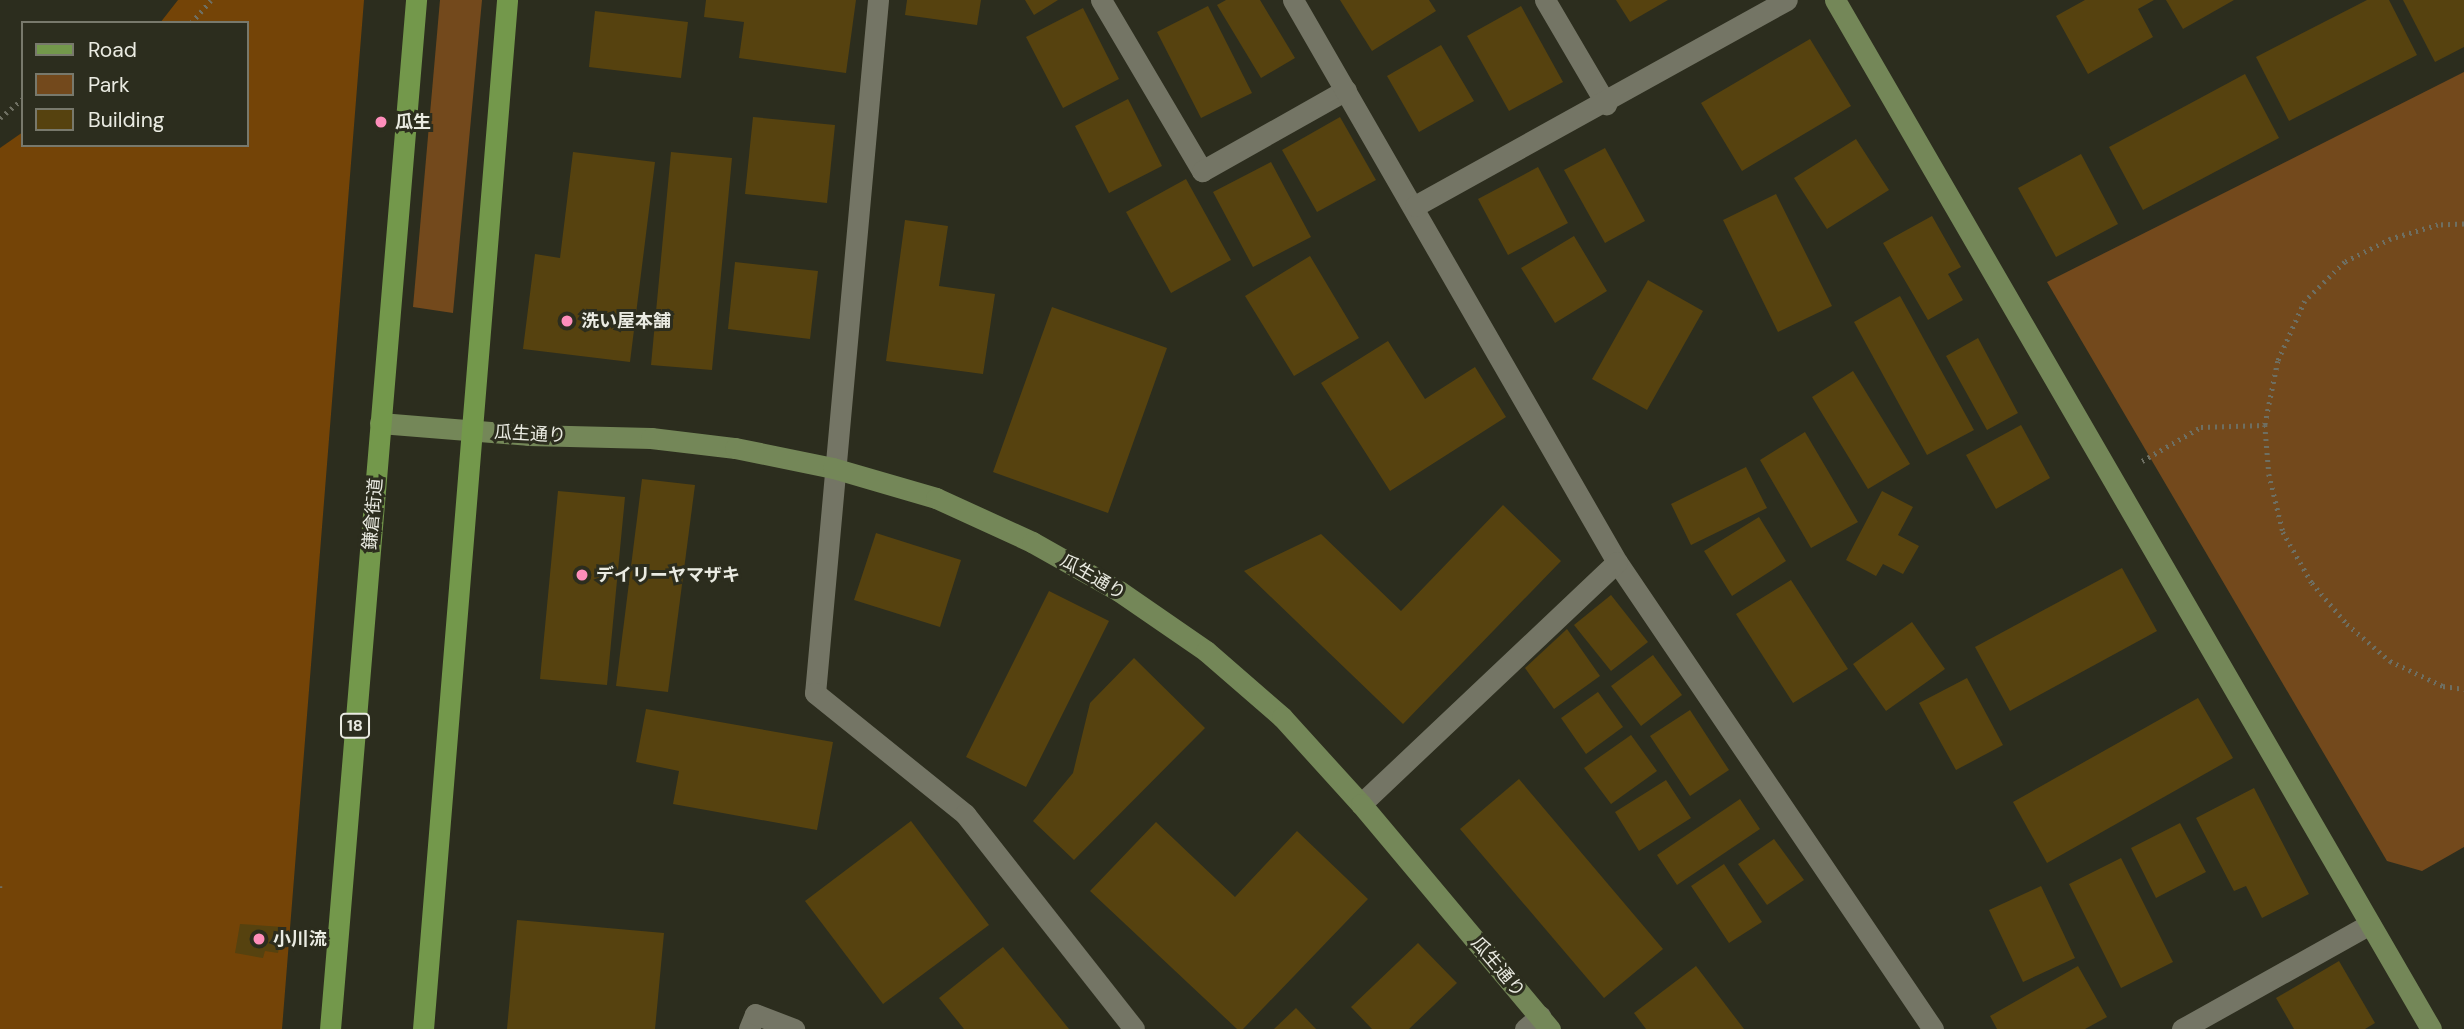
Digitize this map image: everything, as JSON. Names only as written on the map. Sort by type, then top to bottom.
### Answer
[{"type":"main road","name":"鎌倉街道","points":[[330,1029],[416,0]]},
{"type":"main road","points":[[424,1029],[507,0]]},
{"type":"street","points":[[878,0],[833,468],[816,693],[965,814],[1134,1029]]},
{"type":"street","points":[[1101,0],[1202,171],[1346,90]]},
{"type":"street","points":[[1293,0],[1415,206],[1618,562],[1933,1029]]},
{"type":"street","points":[[1545,0],[1606,104]]},
{"type":"street","points":[[1415,206],[1606,104],[1787,0]]},
{"type":"street","points":[[1835,0],[2431,1029]]},
{"type":"street","name":"瓜生通り","points":[[380,423],[471,431],[651,438],[833,468],[936,498],[1032,542],[1119,591],[1206,650],[1272,709],[1361,804],[1538,1025]]},
{"type":"street","points":[[1361,804],[1618,562]]},
{"type":"street","points":[[2182,1029],[2370,924]]},
{"type":"street","points":[[750,1029],[755,1014],[794,1029]]},
{"type":"path","points":[[193,21],[211,0]]},
{"type":"path","points":[[0,118],[21,101]]},
{"type":"path","points":[[2464,224],[2438,225],[2391,239],[2345,262],[2305,301],[2278,361],[2265,425],[2269,474],[2283,532],[2312,583],[2347,624],[2390,662],[2443,686],[2464,689]]},
{"type":"path","points":[[2140,462],[2201,427],[2265,425]]},
{"type":"green space","points":[[440,0],[482,0],[453,313],[413,307]]},
{"type":"green space","points":[[2464,72],[2464,847],[2422,871],[2387,861],[2047,282]]},
{"type":"shaded area","points":[[178,0],[364,0],[282,1029],[0,1029],[0,148],[21,133],[21,147],[248,147],[248,21],[162,21]]},
{"type":"building","points":[[706,0],[856,0],[846,73],[739,58],[744,22],[704,17]]},
{"type":"building","points":[[907,0],[981,0],[977,25],[905,15]]},
{"type":"building","points":[[1025,0],[1058,0],[1034,15]]},
{"type":"building","points":[[1226,0],[1260,0],[1295,58],[1261,78],[1217,5]]},
{"type":"building","points":[[1340,0],[1429,0],[1436,11],[1372,51]]},
{"type":"building","points":[[1616,0],[1668,0],[1630,22]]},
{"type":"building","points":[[2085,0],[2154,0],[2138,9],[2153,37],[2088,74],[2056,16]]},
{"type":"building","points":[[2166,0],[2234,0],[2183,29]]},
{"type":"building","points":[[2367,0],[2389,0],[2417,55],[2289,121],[2256,57]]},
{"type":"building","points":[[2403,0],[2464,0],[2464,47],[2435,62]]},
{"type":"building","points":[[1208,6],[1252,93],[1201,118],[1157,32]]},
{"type":"building","points":[[1521,6],[1563,82],[1509,111],[1467,36]]},
{"type":"building","points":[[1083,8],[1119,79],[1063,108],[1026,37]]},
{"type":"building","points":[[595,11],[688,22],[681,78],[589,67]]},
{"type":"building","points":[[1810,39],[1851,106],[1742,171],[1701,103]]},
{"type":"building","points":[[1441,45],[1474,101],[1419,132],[1387,76]]},
{"type":"building","points":[[2245,74],[2279,138],[2143,210],[2109,147]]},
{"type":"building","points":[[1128,99],[1162,166],[1109,193],[1075,126]]},
{"type":"building","points":[[753,117],[835,125],[827,203],[745,194]]},
{"type":"building","points":[[1340,117],[1376,180],[1317,212],[1282,150]]},
{"type":"building","points":[[1856,139],[1889,190],[1827,229],[1794,178]]},
{"type":"building","points":[[1605,148],[1645,221],[1605,243],[1564,170]]},
{"type":"building","points":[[573,152],[655,162],[630,362],[523,349],[535,254],[560,258]]},
{"type":"building","points":[[671,152],[732,158],[712,370],[651,365]]},
{"type":"building","points":[[2081,154],[2118,224],[2056,257],[2018,188]]},
{"type":"building","points":[[1271,162],[1311,237],[1253,267],[1213,192]]},
{"type":"building","points":[[1538,167],[1568,223],[1508,255],[1478,199]]},
{"type":"building","points":[[1186,179],[1231,260],[1171,293],[1126,212]]},
{"type":"building","points":[[1776,194],[1832,306],[1778,332],[1723,220]]},
{"type":"building","points":[[1932,216],[1961,267],[1948,274],[1963,300],[1928,320],[1883,243]]},
{"type":"building","points":[[905,220],[948,226],[939,286],[995,294],[983,374],[886,361]]},
{"type":"building","points":[[1574,236],[1607,291],[1555,323],[1521,268]]},
{"type":"building","points":[[1310,256],[1359,338],[1294,376],[1245,296]]},
{"type":"building","points":[[735,262],[818,271],[810,339],[728,329]]},
{"type":"building","points":[[1648,280],[1703,311],[1647,410],[1592,379]]},
{"type":"building","points":[[1900,296],[1974,430],[1927,455],[1854,322]]},
{"type":"building","points":[[1052,307],[1167,348],[1108,513],[993,472]]},
{"type":"building","points":[[1978,338],[2018,413],[1987,430],[1946,356]]},
{"type":"building","points":[[1388,341],[1425,399],[1475,367],[1506,417],[1390,491],[1321,383]]},
{"type":"building","points":[[1853,371],[1910,464],[1868,489],[1812,397]]},
{"type":"building","points":[[2021,425],[2050,478],[1996,509],[1966,455]]},
{"type":"building","points":[[1805,432],[1858,522],[1811,548],[1760,460]]},
{"type":"building","points":[[1746,467],[1767,508],[1691,545],[1671,504]]},
{"type":"building","points":[[642,479],[695,485],[668,692],[616,686]]},
{"type":"building","points":[[558,491],[625,497],[607,685],[540,679]]},
{"type":"building","points":[[1882,491],[1913,507],[1898,535],[1919,546],[1903,574],[1883,564],[1876,576],[1846,560]]},
{"type":"building","points":[[1503,505],[1561,561],[1403,724],[1244,571],[1321,534],[1401,611]]},
{"type":"building","points":[[1759,517],[1786,561],[1732,596],[1704,551]]},
{"type":"building","points":[[876,533],[961,560],[940,627],[854,600]]},
{"type":"building","points":[[2122,568],[2157,631],[2010,711],[1975,647]]},
{"type":"building","points":[[1791,580],[1848,669],[1793,703],[1736,614]]},
{"type":"building","points":[[1049,591],[1109,621],[1026,787],[966,757]]},
{"type":"building","points":[[1611,595],[1648,642],[1611,671],[1574,625]]},
{"type":"building","points":[[1912,622],[1945,669],[1886,711],[1853,664]]},
{"type":"building","points":[[1567,629],[1600,676],[1554,709],[1525,668]]},
{"type":"building","points":[[1653,655],[1682,695],[1641,726],[1611,686]]},
{"type":"building","points":[[1134,658],[1205,728],[1074,860],[1033,821],[1073,773],[1090,703]]},
{"type":"building","points":[[1967,678],[2003,745],[1956,770],[1919,703]]},
{"type":"building","points":[[1598,692],[1623,727],[1586,754],[1561,718]]},
{"type":"building","points":[[2198,698],[2233,758],[2047,863],[2013,802]]},
{"type":"building","points":[[646,709],[833,742],[817,830],[673,804],[679,771],[636,762]]},
{"type":"building","points":[[1690,710],[1729,770],[1690,796],[1650,736]]},
{"type":"building","points":[[1631,735],[1657,771],[1611,804],[1584,768]]},
{"type":"building","points":[[1519,779],[1663,949],[1604,998],[1460,829]]},
{"type":"building","points":[[1666,780],[1691,818],[1639,851],[1615,812]]},
{"type":"building","points":[[2254,788],[2309,894],[2262,918],[2246,886],[2234,891],[2196,818]]},
{"type":"building","points":[[1740,799],[1760,829],[1677,885],[1657,855]]},
{"type":"building","points":[[911,821],[989,925],[883,1004],[805,901]]},
{"type":"building","points":[[1156,822],[1235,897],[1297,831],[1368,899],[1243,1029],[1237,1029],[1090,891]]},
{"type":"building","points":[[2180,823],[2206,872],[2156,898],[2131,848]]},
{"type":"building","points":[[1774,839],[1804,880],[1767,905],[1738,864]]},
{"type":"building","points":[[2121,858],[2173,962],[2121,988],[2069,884]]},
{"type":"building","points":[[1724,864],[1762,922],[1729,943],[1691,886]]},
{"type":"building","points":[[2041,886],[2075,958],[2023,982],[1989,910]]},
{"type":"building","points":[[517,920],[664,933],[655,1029],[507,1029]]},
{"type":"building","name":"小川流","points":[[240,924],[283,927],[278,953],[265,951],[263,958],[235,953]]},
{"type":"building","points":[[1418,943],[1457,983],[1409,1029],[1372,1029],[1351,1007]]},
{"type":"building","points":[[1003,947],[1069,1029],[964,1029],[939,998]]},
{"type":"building","points":[[2339,961],[2375,1023],[2365,1029],[2294,1029],[2276,998]]},
{"type":"building","points":[[1696,966],[1744,1029],[1646,1029],[1634,1013]]},
{"type":"building","points":[[2078,966],[2107,1017],[2085,1029],[1997,1029],[1990,1016]]},
{"type":"building","points":[[1296,1008],[1316,1029],[1274,1029]]},
{"type":"place","name":"瓜生","points":[[381,122]]},
{"type":"place","name":"洗い屋本舗","points":[[567,321]]},
{"type":"place","name":"デイリーヤマザキ","points":[[582,575]]},
{"type":"place","name":"小川流","points":[[259,939]]}]
